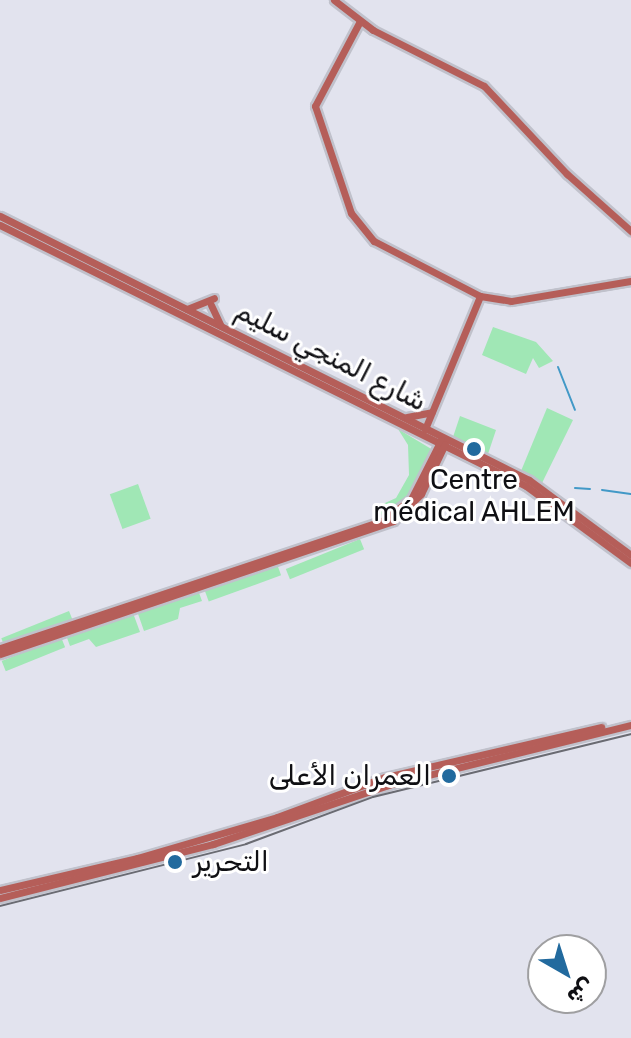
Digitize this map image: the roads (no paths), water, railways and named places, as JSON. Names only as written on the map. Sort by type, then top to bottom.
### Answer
[{"type":"main road","points":[[334,0],[360,21],[484,86],[567,174],[631,231]]},
{"type":"main road","points":[[360,21],[315,106],[351,213],[374,241],[480,296],[511,301],[631,281]]},
{"type":"main road","name":"شارع المنجي سليم","points":[[0,216],[404,417],[424,431]]},
{"type":"main road","name":"شارع المنجي سليم","points":[[0,225],[538,485],[631,555]]},
{"type":"main road","points":[[424,431],[480,296]]},
{"type":"main road","points":[[187,309],[213,301],[221,326]]},
{"type":"main road","points":[[404,417],[433,410]]},
{"type":"main road","points":[[0,651],[382,521],[411,499],[442,440],[433,410]]},
{"type":"main road","name":"شارع المنجي سليم","points":[[442,440],[537,492],[631,563]]},
{"type":"main road","points":[[0,890],[249,825],[385,777],[631,723]]},
{"type":"main road","points":[[0,898],[213,844],[388,785],[631,723]]},
{"type":"waterway","points":[[558,367],[575,410]]},
{"type":"waterway","points":[[575,488],[590,489]]},
{"type":"waterway","points":[[602,490],[631,494]]},
{"type":"tram line","points":[[0,906],[246,844],[373,797],[631,734]]},
{"type":"place","name":"Centre médical AHLEM","points":[[474,449]]},
{"type":"place","name":"العمران الأعلى","points":[[449,776]]},
{"type":"place","name":"التحرير","points":[[175,862]]}]
